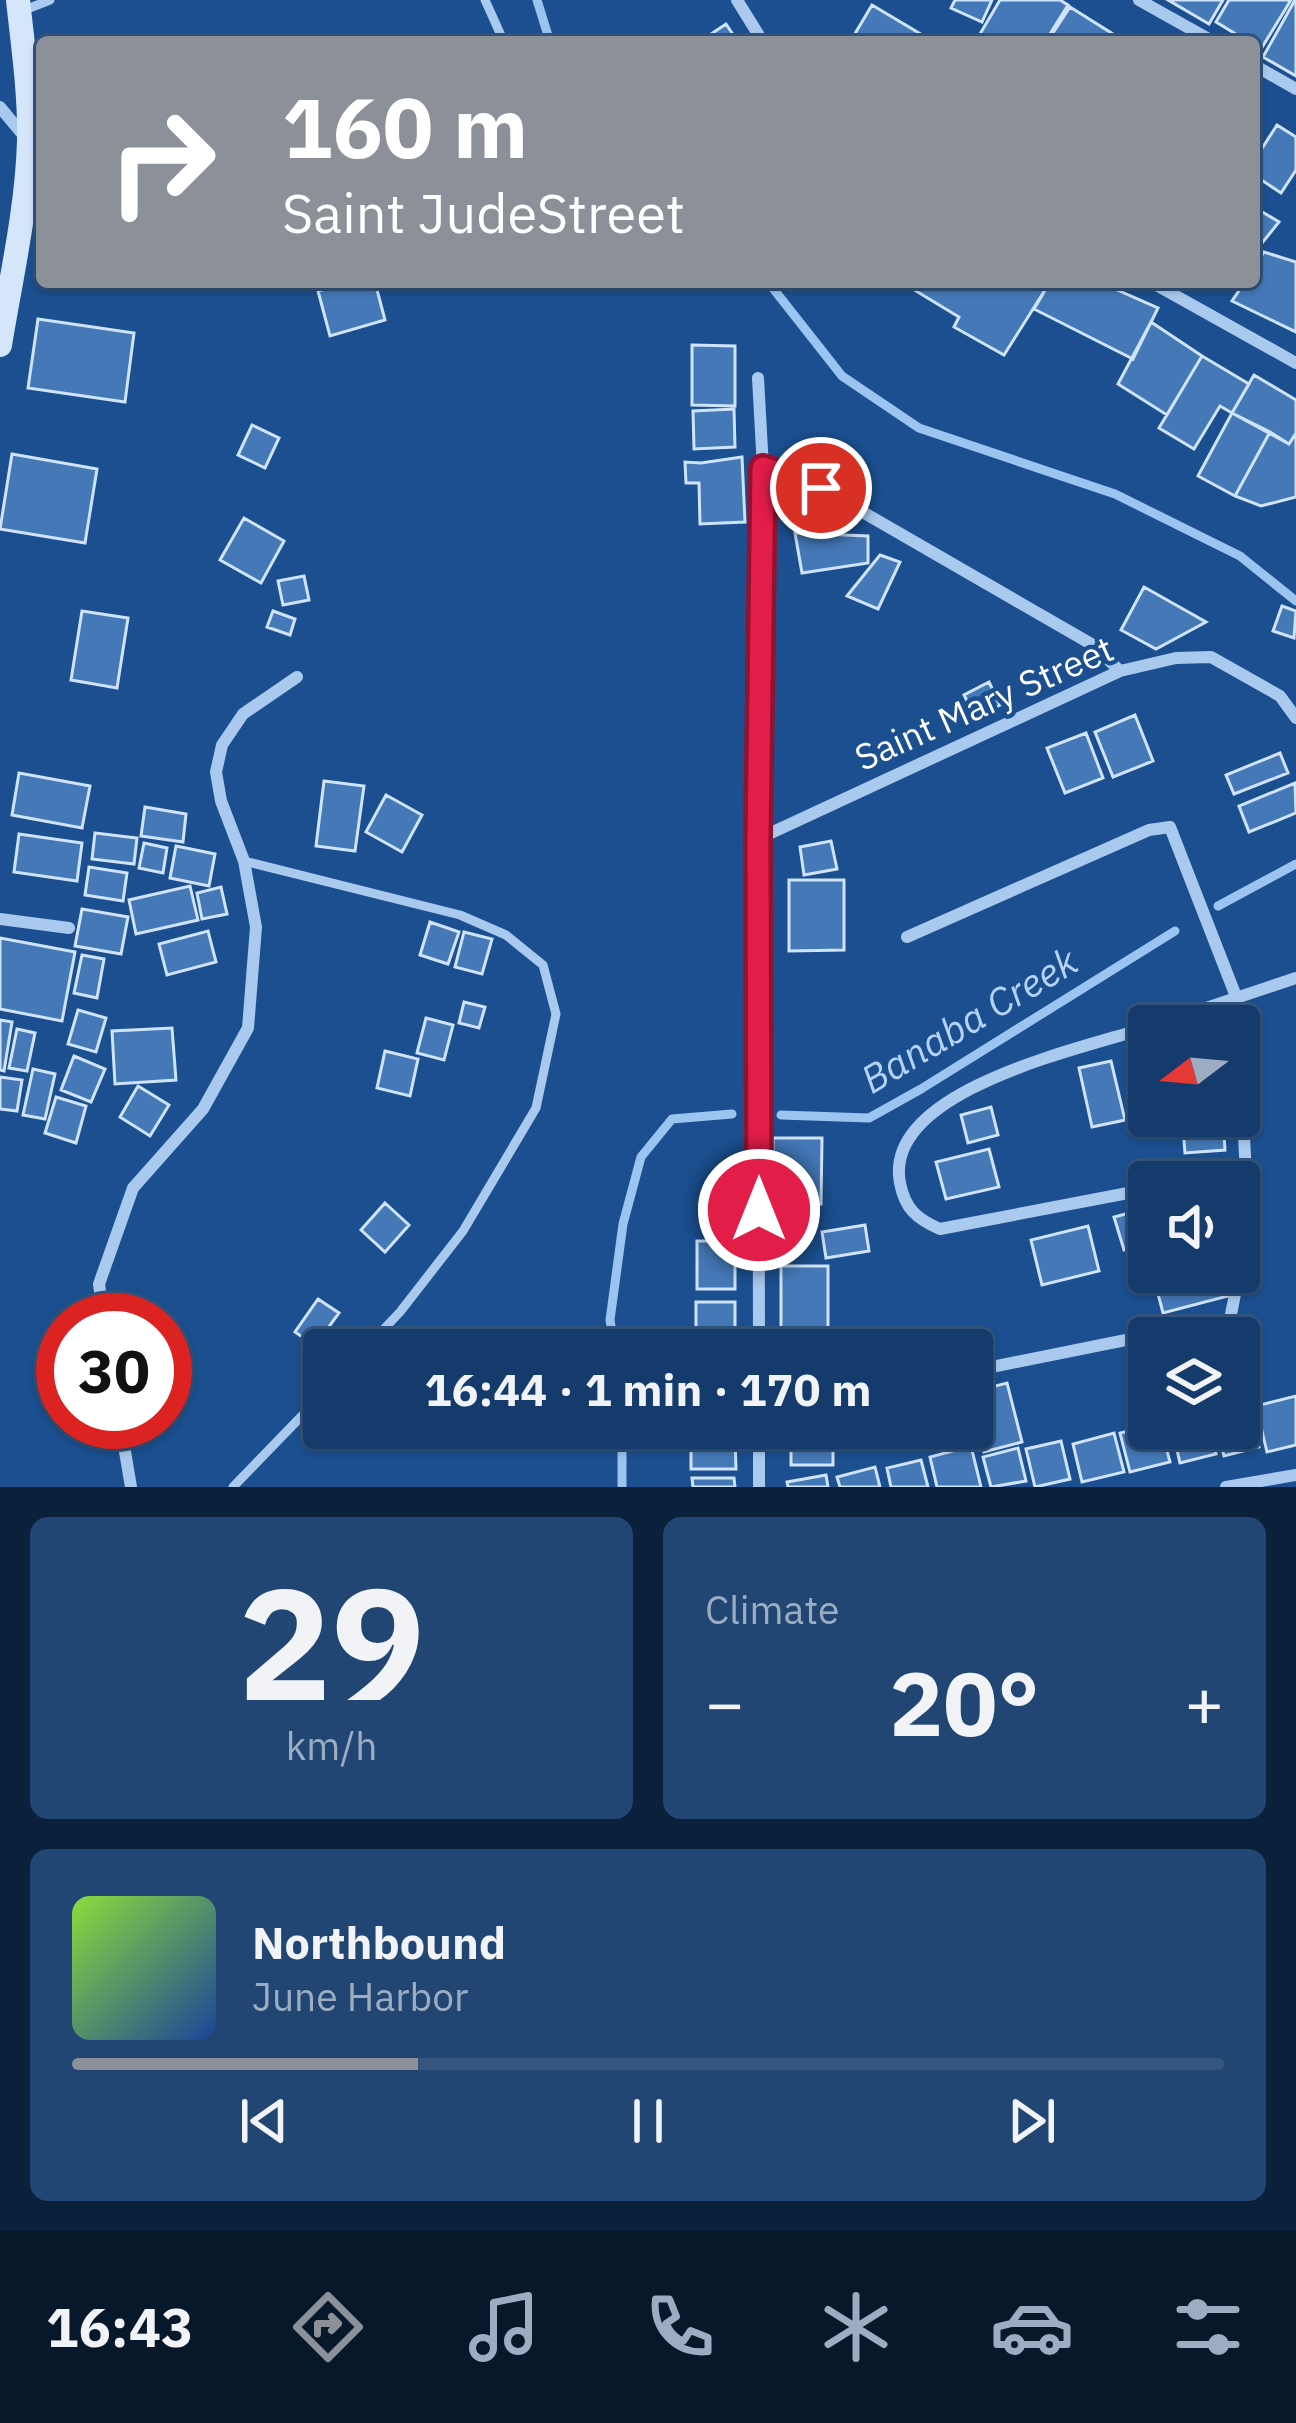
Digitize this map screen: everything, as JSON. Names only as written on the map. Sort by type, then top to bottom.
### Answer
[{"type":"main road","points":[[0,345],[35,141],[18,6]]},
{"type":"street","points":[[736,0],[759,36]]},
{"type":"street","points":[[1139,0],[1203,36]]},
{"type":"street","points":[[1260,68],[1296,88]]},
{"type":"street","points":[[0,107],[35,141]]},
{"type":"street","points":[[1162,288],[1296,363]]},
{"type":"street","points":[[758,378],[763,468],[759,1329]]},
{"type":"street","points":[[763,468],[821,488],[1094,646],[1120,671]]},
{"type":"street","name":"Saint Mary Street","points":[[758,839],[1120,671],[1176,658],[1211,658],[1280,696],[1296,718]]},
{"type":"street","points":[[100,1293],[99,1284],[133,1188],[203,1108],[248,1028],[256,927],[244,861],[220,801],[216,772],[222,745],[243,715],[297,677]]},
{"type":"street","points":[[908,938],[1150,830],[1170,827],[1237,1005]]},
{"type":"street","points":[[0,919],[69,928]]},
{"type":"street","points":[[1219,1005],[1296,978]]},
{"type":"street","points":[[1128,1034],[999,1075],[944,1103],[912,1132],[900,1154],[898,1177],[904,1202],[917,1220],[940,1229],[1128,1193]]},
{"type":"street","points":[[993,1366],[1230,1319],[1235,1293]]},
{"type":"street","points":[[125,1449],[131,1487]]},
{"type":"street","points":[[759,1449],[759,1487]]},
{"type":"street","points":[[1226,1487],[1296,1475]]},
{"type":"lane","points":[[18,6],[50,0]]},
{"type":"lane","points":[[485,0],[501,36]]},
{"type":"lane","points":[[244,861],[460,915],[506,935],[543,965],[556,1014],[536,1108],[463,1231],[384,1329]]},
{"type":"lane","points":[[232,1487],[303,1414]]},
{"type":"building","points":[[955,0],[992,0],[982,22],[951,8]]},
{"type":"building","points":[[1000,0],[1060,0],[1068,5],[1049,36],[980,34]]},
{"type":"building","points":[[1168,0],[1223,0],[1209,24]]},
{"type":"building","points":[[1229,0],[1291,0],[1261,49],[1260,36],[1239,36],[1216,22]]},
{"type":"building","points":[[1296,0],[1296,76],[1263,57]]},
{"type":"building","points":[[872,5],[924,36],[854,36]]},
{"type":"building","points":[[1070,7],[1116,36],[1051,36]]},
{"type":"building","points":[[726,24],[734,36],[708,36]]},
{"type":"building","points":[[1277,125],[1296,137],[1296,170],[1281,193],[1260,179],[1260,152]]},
{"type":"building","points":[[1260,211],[1279,222],[1260,246]]},
{"type":"building","points":[[1264,252],[1296,262],[1296,332],[1232,301],[1241,288],[1260,288]]},
{"type":"building","points":[[377,288],[385,320],[330,336],[318,291]]},
{"type":"building","points":[[911,288],[1046,288],[1004,355],[954,327],[959,317]]},
{"type":"building","points":[[1046,288],[1113,288],[1158,308],[1133,359],[1034,309]]},
{"type":"building","points":[[38,319],[134,333],[125,402],[28,388]]},
{"type":"building","points":[[1151,322],[1202,356],[1167,415],[1118,384]]},
{"type":"building","points":[[692,345],[735,346],[735,406],[692,405]]},
{"type":"building","points":[[1202,356],[1249,384],[1232,413],[1220,406],[1194,449],[1159,428]]},
{"type":"building","points":[[1254,375],[1296,400],[1296,433],[1289,444],[1232,413]]},
{"type":"building","points":[[734,409],[735,447],[694,449],[693,411]]},
{"type":"building","points":[[1232,413],[1270,432],[1235,496],[1198,476]]},
{"type":"building","points":[[252,425],[279,438],[265,468],[238,455]]},
{"type":"building","points":[[1270,432],[1289,444],[1296,433],[1296,497],[1261,506],[1235,496]]},
{"type":"building","points":[[12,454],[97,469],[85,543],[0,529]]},
{"type":"building","points":[[742,457],[745,522],[700,524],[699,483],[686,483],[685,462]]},
{"type":"building","points":[[244,518],[284,541],[261,583],[220,560]]},
{"type":"building","points":[[795,533],[868,536],[868,563],[802,573]]},
{"type":"building","points":[[880,555],[900,562],[878,609],[847,596]]},
{"type":"building","points":[[304,576],[309,600],[283,605],[278,581]]},
{"type":"building","points":[[1144,587],[1206,622],[1156,649],[1121,630]]},
{"type":"building","points":[[1282,606],[1296,611],[1294,638],[1273,631]]},
{"type":"building","points":[[82,611],[128,618],[117,688],[71,680]]},
{"type":"building","points":[[273,611],[295,619],[290,635],[267,627]]},
{"type":"building","points":[[989,682],[1000,705],[975,717],[964,695]]},
{"type":"building","points":[[1135,715],[1153,761],[1113,777],[1095,732]]},
{"type":"building","points":[[1086,733],[1103,778],[1065,793],[1047,748]]},
{"type":"building","points":[[1280,753],[1288,773],[1234,794],[1226,775]]},
{"type":"building","points":[[19,773],[90,786],[82,828],[12,815]]},
{"type":"building","points":[[324,781],[364,786],[355,851],[316,846]]},
{"type":"building","points":[[1295,783],[1296,813],[1249,832],[1239,806]]},
{"type":"building","points":[[386,795],[422,815],[402,852],[366,832]]},
{"type":"building","points":[[145,807],[186,814],[183,842],[141,836]]},
{"type":"building","points":[[95,833],[137,838],[134,864],[92,859]]},
{"type":"building","points":[[19,834],[82,843],[77,881],[14,872]]},
{"type":"building","points":[[831,841],[837,869],[804,875],[800,847]]},
{"type":"building","points":[[144,843],[167,848],[163,873],[139,868]]},
{"type":"building","points":[[176,846],[215,854],[209,886],[170,878]]},
{"type":"building","points":[[89,867],[127,873],[123,901],[85,895]]},
{"type":"building","points":[[789,880],[844,880],[844,950],[789,951]]},
{"type":"building","points":[[190,886],[198,920],[136,934],[129,900]]},
{"type":"building","points":[[221,887],[227,914],[202,919],[197,893]]},
{"type":"building","points":[[82,909],[128,917],[121,954],[75,946]]},
{"type":"building","points":[[430,922],[459,932],[448,964],[420,955]]},
{"type":"building","points":[[208,931],[216,962],[167,975],[159,944]]},
{"type":"building","points":[[464,932],[492,939],[482,974],[455,967]]},
{"type":"building","points":[[0,938],[75,952],[62,1021],[0,1009]]},
{"type":"building","points":[[82,955],[104,959],[97,998],[74,993]]},
{"type":"building","points":[[464,1002],[485,1007],[479,1028],[459,1023]]},
{"type":"building","points":[[78,1010],[106,1018],[96,1052],[68,1044]]},
{"type":"building","points":[[426,1018],[453,1025],[444,1060],[417,1053]]},
{"type":"building","points":[[0,1020],[12,1022],[4,1071],[0,1070]]},
{"type":"building","points":[[172,1028],[176,1080],[115,1084],[112,1031]]},
{"type":"building","points":[[17,1029],[35,1033],[27,1071],[9,1068]]},
{"type":"building","points":[[385,1051],[418,1059],[410,1096],[377,1088]]},
{"type":"building","points":[[74,1056],[105,1069],[91,1102],[61,1090]]},
{"type":"building","points":[[1111,1061],[1125,1120],[1092,1127],[1079,1068]]},
{"type":"building","points":[[33,1069],[55,1074],[45,1119],[23,1115]]},
{"type":"building","points":[[0,1077],[22,1080],[17,1111],[0,1109]]},
{"type":"building","points":[[138,1086],[169,1105],[150,1136],[120,1117]]},
{"type":"building","points":[[56,1097],[86,1106],[76,1143],[45,1133]]},
{"type":"building","points":[[991,1107],[998,1135],[968,1143],[961,1115]]},
{"type":"building","points":[[1184,1137],[1224,1137],[1225,1150],[1185,1153]]},
{"type":"building","points":[[773,1138],[822,1138],[821,1204],[773,1204]]},
{"type":"building","points":[[989,1149],[999,1187],[946,1199],[936,1162]]},
{"type":"building","points":[[385,1203],[409,1225],[385,1252],[361,1230]]},
{"type":"building","points":[[1128,1213],[1128,1249],[1124,1250],[1114,1217]]},
{"type":"building","points":[[865,1225],[869,1251],[826,1258],[822,1232]]},
{"type":"building","points":[[1088,1226],[1099,1271],[1042,1285],[1031,1240]]},
{"type":"building","points":[[697,1241],[735,1241],[735,1289],[697,1289]]},
{"type":"building","points":[[781,1266],[828,1266],[828,1329],[781,1329]]},
{"type":"building","points":[[1158,1293],[1227,1293],[1228,1296],[1163,1313]]},
{"type":"building","points":[[318,1299],[339,1313],[327,1329],[303,1329],[303,1338],[295,1332]]},
{"type":"building","points":[[696,1302],[735,1302],[735,1329],[696,1329]]},
{"type":"building","points":[[1007,1383],[1022,1442],[984,1452],[993,1449],[993,1387]]},
{"type":"building","points":[[1296,1396],[1296,1445],[1267,1452],[1260,1405]]},
{"type":"building","points":[[1128,1431],[1128,1449],[1167,1449],[1170,1462],[1130,1472],[1120,1433]]},
{"type":"building","points":[[1114,1433],[1124,1472],[1082,1482],[1073,1444]]},
{"type":"building","points":[[1061,1441],[1070,1479],[1035,1487],[1026,1449]]},
{"type":"building","points":[[1018,1448],[1026,1481],[991,1487],[983,1457]]},
{"type":"building","points":[[691,1449],[735,1449],[736,1469],[691,1469]]},
{"type":"building","points":[[791,1449],[833,1449],[833,1465],[791,1465]]},
{"type":"building","points":[[972,1449],[981,1487],[937,1487],[930,1457]]},
{"type":"building","points":[[1177,1449],[1215,1449],[1216,1454],[1180,1463]]},
{"type":"building","points":[[1222,1449],[1251,1449],[1224,1456]]},
{"type":"building","points":[[921,1460],[928,1487],[891,1487],[887,1468]]},
{"type":"building","points":[[875,1467],[880,1487],[840,1487],[837,1477]]},
{"type":"building","points":[[826,1475],[828,1487],[788,1487],[787,1482]]},
{"type":"building","points":[[692,1478],[734,1478],[735,1487],[693,1487]]},
{"type":"waterway","points":[[537,0],[548,36]]},
{"type":"waterway","points":[[773,288],[842,376],[919,428],[1115,494],[1240,556],[1296,601]]},
{"type":"waterway","name":"Banaba Creek","points":[[1218,906],[1296,864]]},
{"type":"waterway","name":"Banaba Creek","points":[[781,1115],[869,1118],[1175,931]]},
{"type":"waterway","name":"Banaba Creek","points":[[612,1329],[623,1224],[641,1157],[672,1119],[732,1114]]},
{"type":"waterway","name":"Banaba Creek","points":[[622,1449],[622,1487]]},
{"type":"route","points":[[759,1210],[763,468],[821,488]]}]
